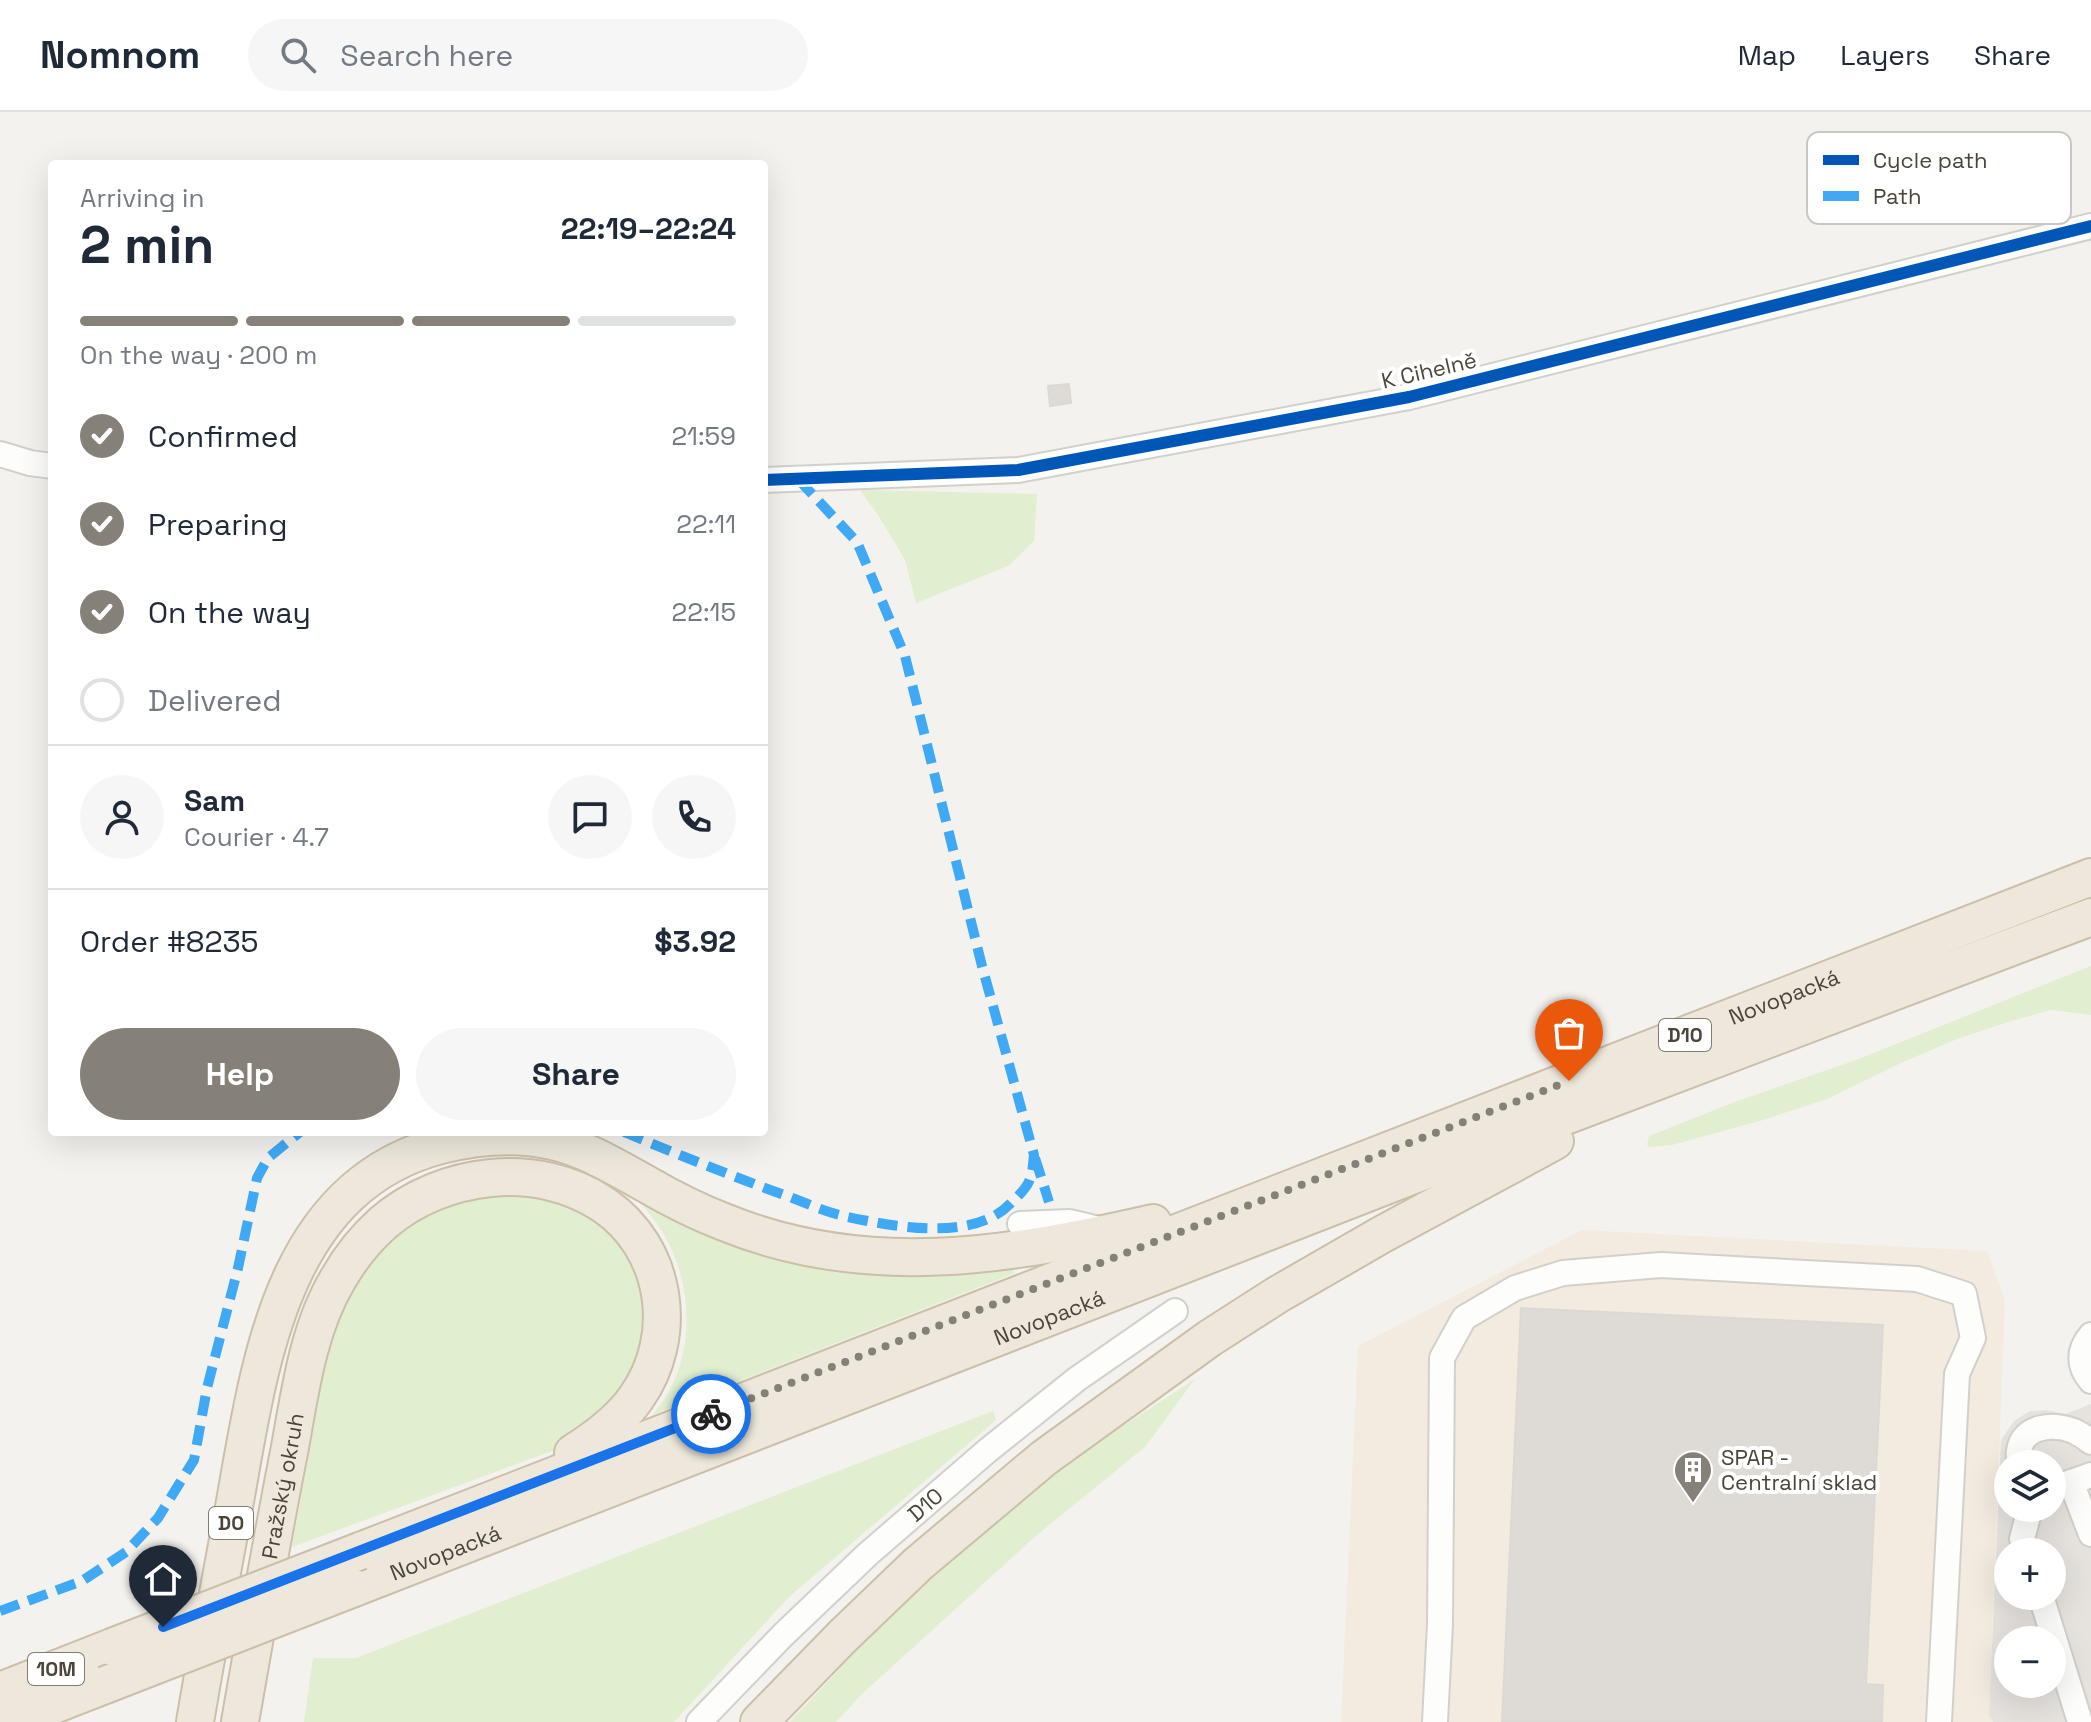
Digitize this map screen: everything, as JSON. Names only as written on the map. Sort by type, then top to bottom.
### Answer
[{"type":"highway","name":"Novopacká","points":[[0,1691],[2091,877]]},
{"type":"highway","name":"Novopacká","points":[[10,1722],[1545,1124],[2091,917]]},
{"type":"highway","points":[[759,1722],[918,1564],[1044,1458],[1210,1338],[1381,1235],[1679,1074]]},
{"type":"highway","name":"Pražský okruh","points":[[195,1722],[249,1426],[272,1325],[287,1287],[309,1244],[349,1195],[376,1175],[425,1149],[484,1137],[550,1141],[573,1147],[703,1214],[735,1227],[840,1253],[892,1258],[937,1258],[1027,1248],[1279,1194]]},
{"type":"highway","name":"Pražský okruh","points":[[240,1722],[298,1407],[313,1339],[336,1281],[357,1250],[385,1221],[415,1201],[468,1181],[520,1177],[564,1186],[590,1196],[631,1229],[650,1259],[660,1291],[662,1323],[652,1370],[635,1400],[613,1424],[585,1445],[507,1494]]},
{"type":"street","name":"K Cihelně","points":[[768,480],[1018,470],[1409,397],[2091,226]]},
{"type":"street","points":[[0,454],[48,465]]},
{"type":"street","points":[[1020,1224],[1069,1222],[1113,1232]]},
{"type":"street","points":[[1435,1722],[1440,1624],[1442,1358],[1464,1318],[1515,1288],[1563,1273],[1661,1265],[1917,1279],[1964,1294],[1973,1338],[1957,1374],[1939,1722]]},
{"type":"street","name":"D10","points":[[699,1722],[783,1635],[868,1554],[987,1451],[1077,1379],[1175,1311]]},
{"type":"street","points":[[2091,1335],[2084,1344],[2080,1361],[2091,1381]]},
{"type":"street","points":[[2019,1450],[2023,1439],[2033,1430],[2046,1426],[2075,1431],[2091,1442]]},
{"type":"street","points":[[2071,1482],[2091,1534]]},
{"type":"street","points":[[2045,1610],[2079,1722],[2091,1718]]},
{"type":"shaded area","points":[[1582,1230],[1987,1251],[2005,1300],[1999,1450],[1994,1450],[1994,1522],[1996,1522],[1989,1714],[1993,1722],[1341,1722],[1358,1346]]},
{"type":"shaded area","points":[[2091,1404],[2091,1722],[1993,1722],[1989,1715],[1994,1600],[1994,1610],[2066,1610],[2066,1538],[1997,1538],[1997,1522],[2066,1522],[2066,1450],[2001,1450],[2001,1440],[2014,1421],[2030,1411],[2065,1414]]},
{"type":"green space","points":[[860,490],[1037,494],[1034,541],[1008,566],[916,603],[905,560]]},
{"type":"green space","points":[[2091,966],[2091,1015],[2051,1010],[2011,1021],[1957,1039],[1827,1099],[1672,1145],[1647,1145],[1649,1136],[1856,1060]]},
{"type":"green space","points":[[512,1188],[599,1213],[649,1281],[636,1380],[584,1434],[555,1450],[292,1547],[334,1313],[357,1266],[406,1216]]},
{"type":"green space","points":[[637,1198],[1012,1267],[1015,1273],[652,1415],[676,1377],[683,1355],[686,1310],[684,1287],[669,1244]]},
{"type":"green space","points":[[1195,1379],[1145,1447],[1037,1535],[862,1694],[836,1722],[790,1722],[909,1594],[1059,1468]]},
{"type":"green space","points":[[993,1411],[996,1420],[789,1597],[674,1722],[304,1722],[313,1658],[356,1658]]},
{"type":"building","points":[[1069,384],[1071,403],[1050,406],[1048,386]]},
{"type":"building","name":"SPAR - Centralní sklad","points":[[1521,1308],[1883,1325],[1866,1684],[1883,1685],[1882,1722],[1502,1722]]},
{"type":"marked path","points":[[634,1136],[826,1211],[911,1227],[956,1227],[977,1223],[1011,1203],[1027,1186],[1031,1176],[1034,1155],[982,966],[905,656],[857,542],[798,479]]},
{"type":"marked path","points":[[0,1611],[82,1581],[126,1552],[158,1518],[194,1460],[207,1388],[257,1178],[268,1158],[295,1136]]},
{"type":"marked path","points":[[1035,1158],[1049,1202]]},
{"type":"cycle path","points":[[768,480],[1018,470],[1409,397],[2091,226]]},
{"type":"way so far","points":[[711,1414],[1569,1081]]},
{"type":"place","name":"SPAR - Centralní sklad","points":[[1693,1504]]},
{"type":"route","points":[[163,1627],[711,1414]]}]
